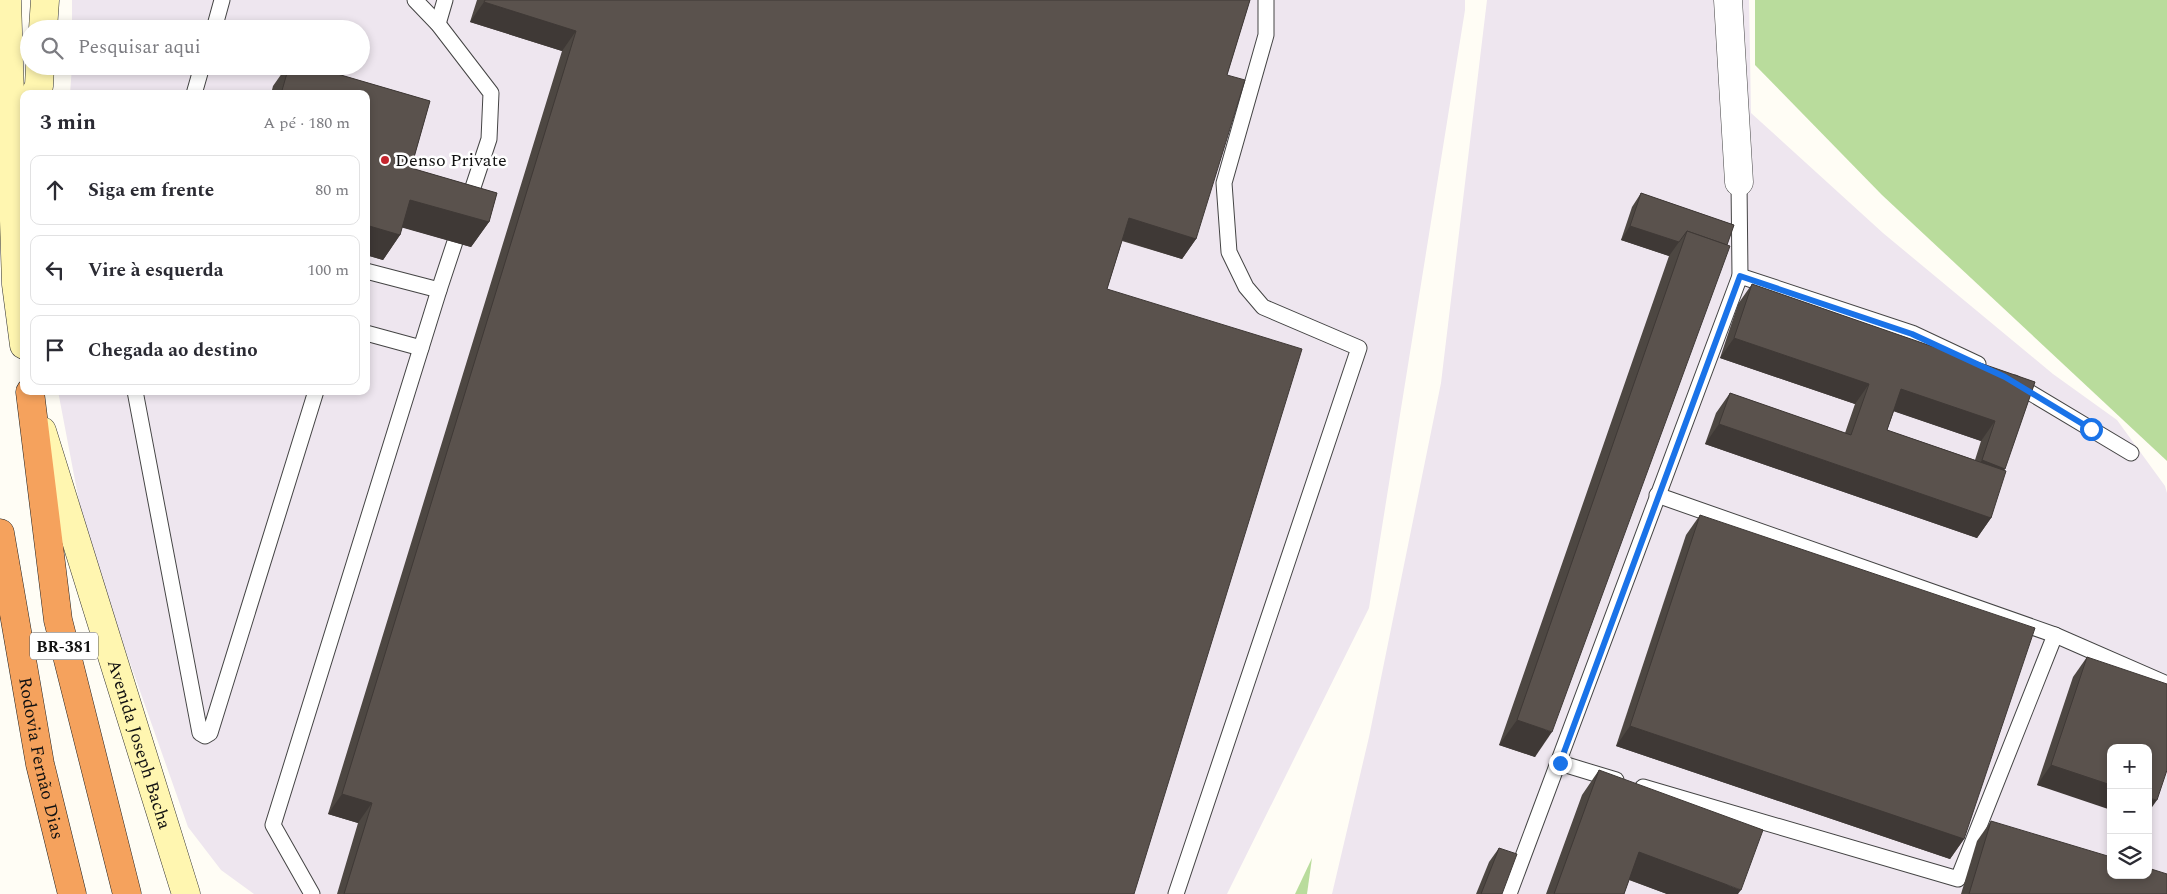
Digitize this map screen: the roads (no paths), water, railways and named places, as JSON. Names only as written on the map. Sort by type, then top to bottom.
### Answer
[{"type":"highway","name":"BR-381","points":[[30,395],[58,620],[128,894]]},
{"type":"highway","name":"Rodovia Fernão Dias","points":[[0,533],[40,764],[72,894]]},
{"type":"main road","points":[[7,0],[11,150],[18,182],[20,285]]},
{"type":"main road","points":[[44,20],[45,0]]},
{"type":"main road","points":[[37,90],[40,75]]},
{"type":"main road","points":[[11,150],[20,129]]},
{"type":"main road","name":"Avenida Joseph Bacha","points":[[31,395],[186,894]]},
{"type":"street","points":[[1728,0],[1739,182]]},
{"type":"lane","points":[[216,20],[222,0]]},
{"type":"lane","points":[[312,894],[273,824],[439,290],[489,139],[491,92],[438,24],[416,0]]},
{"type":"lane","points":[[438,24],[445,0]]},
{"type":"lane","points":[[1176,894],[1359,348],[1263,307],[1246,287],[1229,252],[1224,183],[1266,35],[1266,0]]},
{"type":"lane","points":[[195,90],[199,75]]},
{"type":"lane","points":[[1509,894],[1560,763],[1657,495],[1740,276],[1739,182]]},
{"type":"lane","points":[[370,271],[439,290]]},
{"type":"lane","points":[[1740,276],[1912,334],[1988,369]]},
{"type":"lane","points":[[370,334],[421,348]]},
{"type":"lane","points":[[2005,377],[2130,453]]},
{"type":"lane","points":[[136,395],[200,734],[205,736],[210,733],[315,395]]},
{"type":"lane","points":[[1657,495],[2055,635],[2167,684]]},
{"type":"lane","points":[[1560,763],[1958,879],[2055,635]]},
{"type":"place","name":"Denso Private","points":[[385,160]]}]
